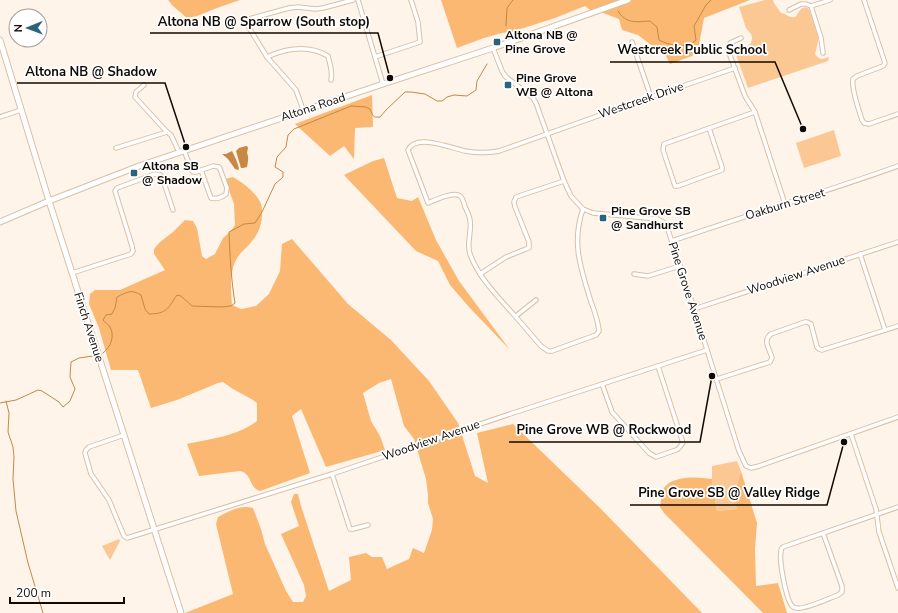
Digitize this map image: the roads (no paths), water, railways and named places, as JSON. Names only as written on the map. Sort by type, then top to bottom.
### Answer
[{"type":"main road","name":"Altona Road","points":[[0,222],[49,200],[181,151],[494,48],[628,0]]},
{"type":"main road","name":"Finch Avenue","points":[[0,40],[72,273],[181,613]]},
{"type":"street","points":[[303,110],[296,90],[267,57],[248,26],[249,19],[289,8],[298,7],[315,9],[331,7],[353,0]]},
{"type":"street","points":[[358,0],[383,84]]},
{"type":"street","points":[[375,57],[420,42],[418,22],[411,0]]},
{"type":"street","points":[[789,10],[801,4],[811,6],[830,0]]},
{"type":"street","points":[[864,0],[885,63],[883,66],[853,79],[852,84],[862,120],[864,123],[869,124],[898,114]]},
{"type":"street","points":[[811,6],[821,38],[823,53]]},
{"type":"street","points":[[741,38],[730,43],[728,50],[745,96],[755,112],[785,204]]},
{"type":"street","points":[[632,42],[651,96]]},
{"type":"street","points":[[267,57],[289,49],[297,48],[320,52],[328,56],[332,75],[331,80]]},
{"type":"street","points":[[494,48],[505,76],[533,98],[539,110],[571,196],[583,209],[578,234],[578,253],[581,271],[598,322],[599,332],[596,335],[552,351],[548,351],[541,346],[480,274],[506,257],[529,248],[529,242],[515,208],[514,202],[516,198],[564,180]]},
{"type":"street","name":"Westcreek Drive","points":[[480,274],[469,252],[468,244],[471,225],[463,200],[457,195],[447,196],[428,203],[408,150],[409,147],[415,144],[432,142],[465,151],[489,153],[500,151],[651,96],[735,68]]},
{"type":"street","points":[[144,85],[136,92],[135,97],[171,135],[191,170],[196,172],[201,170],[213,166],[219,167],[227,188],[226,194],[218,198],[212,198],[201,170]]},
{"type":"street","points":[[0,117],[21,110]]},
{"type":"street","points":[[709,128],[722,170],[675,186],[663,150],[664,144],[709,128],[755,112]]},
{"type":"street","points":[[116,148],[167,132]]},
{"type":"street","name":"Oakburn Street","points":[[672,241],[732,220],[869,177],[898,166]]},
{"type":"street","points":[[72,273],[132,254],[132,246],[115,191],[117,188],[158,174],[162,177],[173,210]]},
{"type":"street","name":"Pine Grove Avenue","points":[[583,209],[592,213],[658,219],[665,224],[672,241],[717,379],[739,451],[746,466],[751,468],[759,466],[898,417]]},
{"type":"street","name":"Woodview Avenue","points":[[694,309],[898,242]]},
{"type":"street","points":[[860,254],[884,330]]},
{"type":"street","points":[[634,274],[648,276],[680,266]]},
{"type":"street","points":[[516,316],[536,300]]},
{"type":"street","points":[[717,379],[770,362],[772,358],[766,340],[767,337],[771,334],[805,322],[810,324],[818,347],[822,350],[898,326]]},
{"type":"street","name":"Woodview Avenue","points":[[124,435],[89,447],[85,453],[94,480],[109,500],[124,536],[130,538],[332,474],[707,350]]},
{"type":"street","points":[[602,384],[612,412],[649,453],[656,457],[678,449],[683,443],[658,366]]},
{"type":"street","points":[[850,434],[876,509],[879,532],[898,588]]},
{"type":"street","points":[[332,474],[350,528],[353,529],[368,525]]},
{"type":"street","points":[[823,533],[842,586],[842,592],[838,595],[801,608],[794,607],[791,605],[782,576],[781,549],[823,533],[898,507]]},
{"type":"waterway","points":[[506,26],[507,8],[513,0]]},
{"type":"waterway","points":[[618,11],[628,20],[636,22],[650,21],[657,27],[659,40],[674,45],[690,45],[696,40],[694,26],[706,5],[711,0]]},
{"type":"waterway","points":[[103,353],[110,345],[112,338],[110,327],[103,320],[106,315],[112,314],[117,297],[126,293],[134,292],[141,295],[145,309],[149,314],[160,313],[169,307],[177,295],[181,296],[192,306],[221,307],[231,306],[235,303],[229,232],[244,224],[255,223],[262,212],[275,184],[283,177],[283,172],[275,167],[277,157],[286,147],[288,135],[294,129],[351,106],[366,107],[370,109],[374,116],[380,117],[405,92],[425,94],[437,101],[442,101],[447,97],[454,95],[467,96],[476,90],[477,81],[487,64]]},
{"type":"waterway","points":[[0,403],[16,400],[38,390],[59,402],[63,407],[70,401],[75,389],[70,377],[71,362],[79,358],[93,356]]},
{"type":"waterway","points":[[6,401],[9,413],[8,432],[13,447],[14,457],[13,479],[16,511],[28,563],[43,613]]},
{"type":"place","name":"Altona NB @ Pine Grove","points":[[497,42]]},
{"type":"place","name":"Altona NB @ Sparrow (South stop)","points":[[390,78]]},
{"type":"place","name":"Pine Grove WB @ Altona","points":[[508,85]]},
{"type":"place","name":"Westcreek Public School","points":[[803,129]]},
{"type":"place","name":"Altona NB @ Shadow","points":[[186,147]]},
{"type":"place","name":"Altona SB @ Shadow","points":[[134,173]]},
{"type":"place","name":"Pine Grove SB @ Sandhurst","points":[[603,218]]},
{"type":"place","name":"Pine Grove WB @ Rockwood","points":[[712,376]]},
{"type":"place","name":"Pine Grove SB @ Valley Ridge","points":[[844,442]]}]
